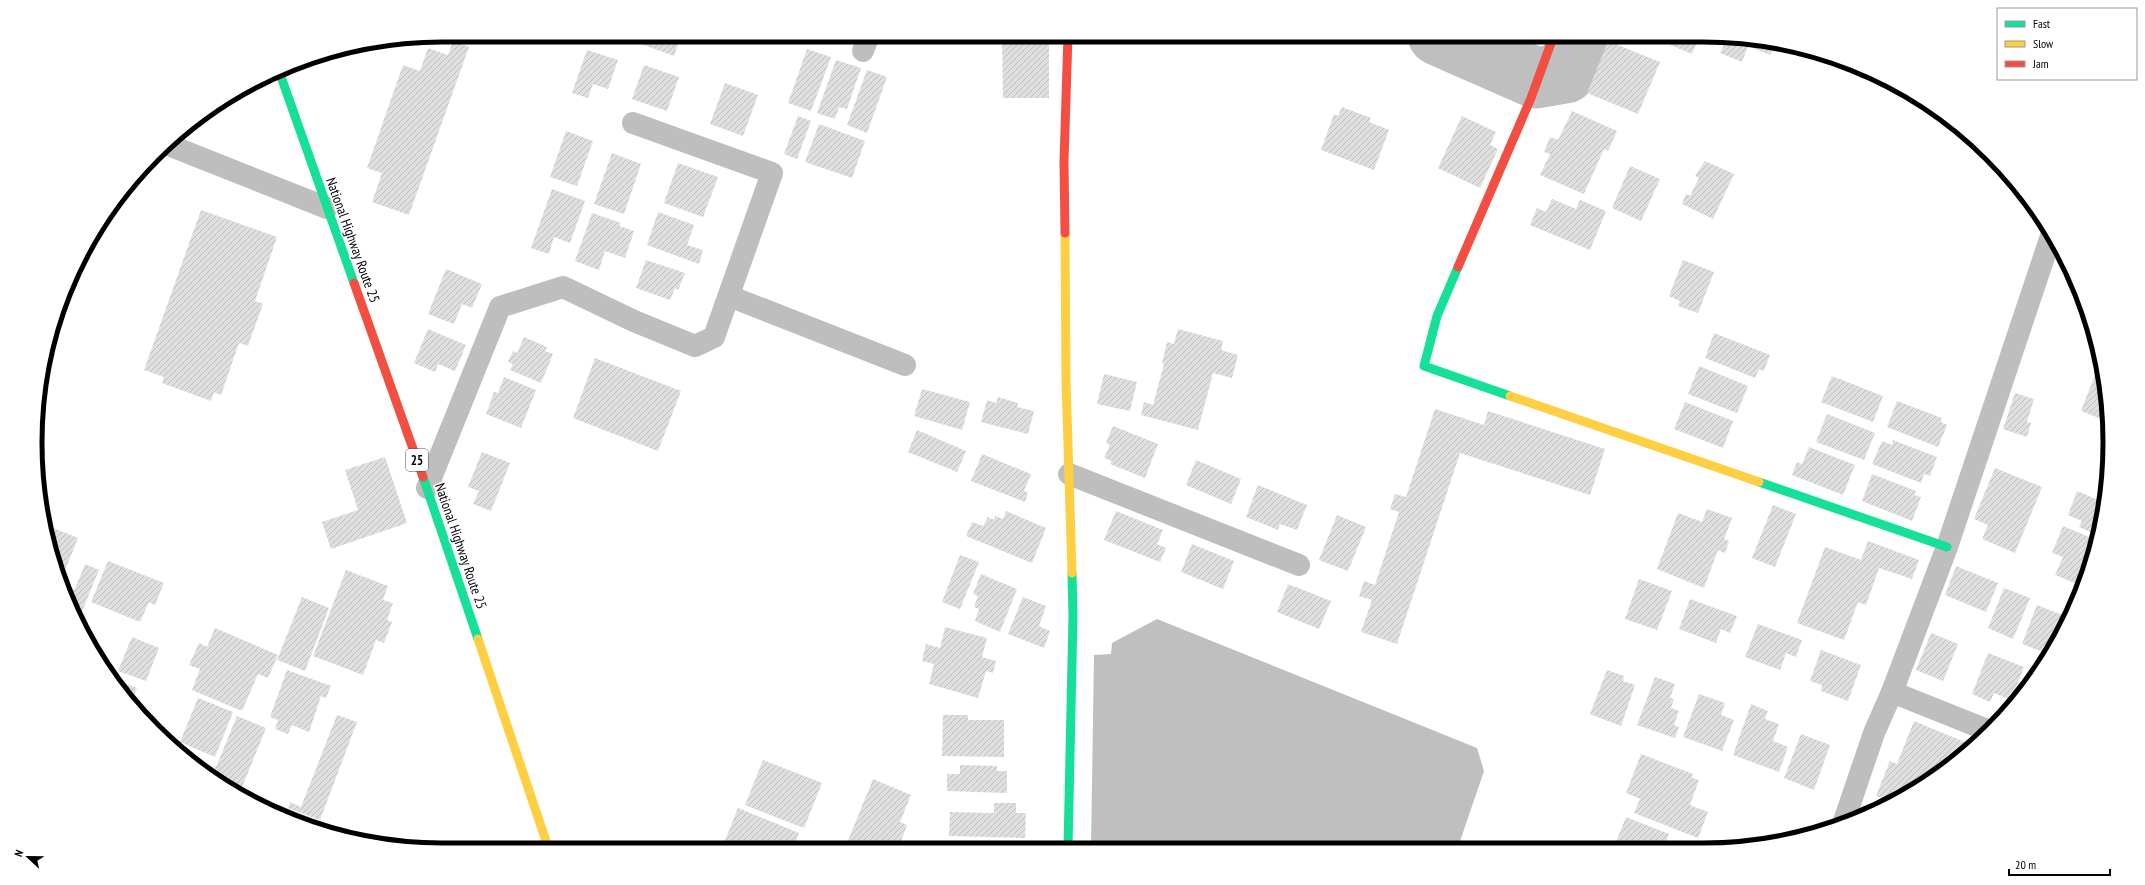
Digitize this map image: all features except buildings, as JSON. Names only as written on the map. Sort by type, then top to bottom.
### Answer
[{"type":"main road","points":[[1068,42],[1064,161],[1066,381],[1073,616],[1068,843]]},
{"type":"main road","points":[[1552,42],[1531,98],[1437,316],[1424,366],[1947,547]]},
{"type":"main road","name":"National Highway Route 25","points":[[281,76],[427,488],[547,843]]},
{"type":"street","points":[[427,488],[500,307],[563,287],[634,321],[695,346],[714,337],[772,173],[633,123]]},
{"type":"street","points":[[172,146],[327,208]]},
{"type":"street","points":[[1845,817],[1874,733],[1892,692],[1947,547],[2049,242]]},
{"type":"street","points":[[729,296],[905,365]]},
{"type":"street","points":[[1069,474],[1299,565]]},
{"type":"street","points":[[1892,692],[1983,729]]},
{"type":"shaded area","points":[[1157,619],[1477,748],[1484,771],[1459,843],[1091,843],[1094,655],[1111,654],[1112,643]]},
{"type":"waterway","points":[[1454,42],[1536,78],[1565,73],[1579,42]]},
{"type":"traffic: fast","points":[[281,76],[354,283]]},
{"type":"traffic: fast","points":[[1458,267],[1437,316],[1424,366],[1510,396]]},
{"type":"traffic: fast","points":[[423,477],[478,639]]},
{"type":"traffic: fast","points":[[1759,482],[1947,547]]},
{"type":"traffic: fast","points":[[1068,843],[1073,616],[1072,573]]},
{"type":"traffic: slow","points":[[1065,233],[1066,381],[1072,573]]},
{"type":"traffic: slow","points":[[1510,396],[1759,482]]},
{"type":"traffic: slow","points":[[478,639],[547,843]]},
{"type":"traffic: jam","points":[[1065,233],[1064,161],[1068,42]]},
{"type":"traffic: jam","points":[[1458,267],[1531,98],[1551,42]]},
{"type":"traffic: jam","points":[[354,283],[423,477]]}]
